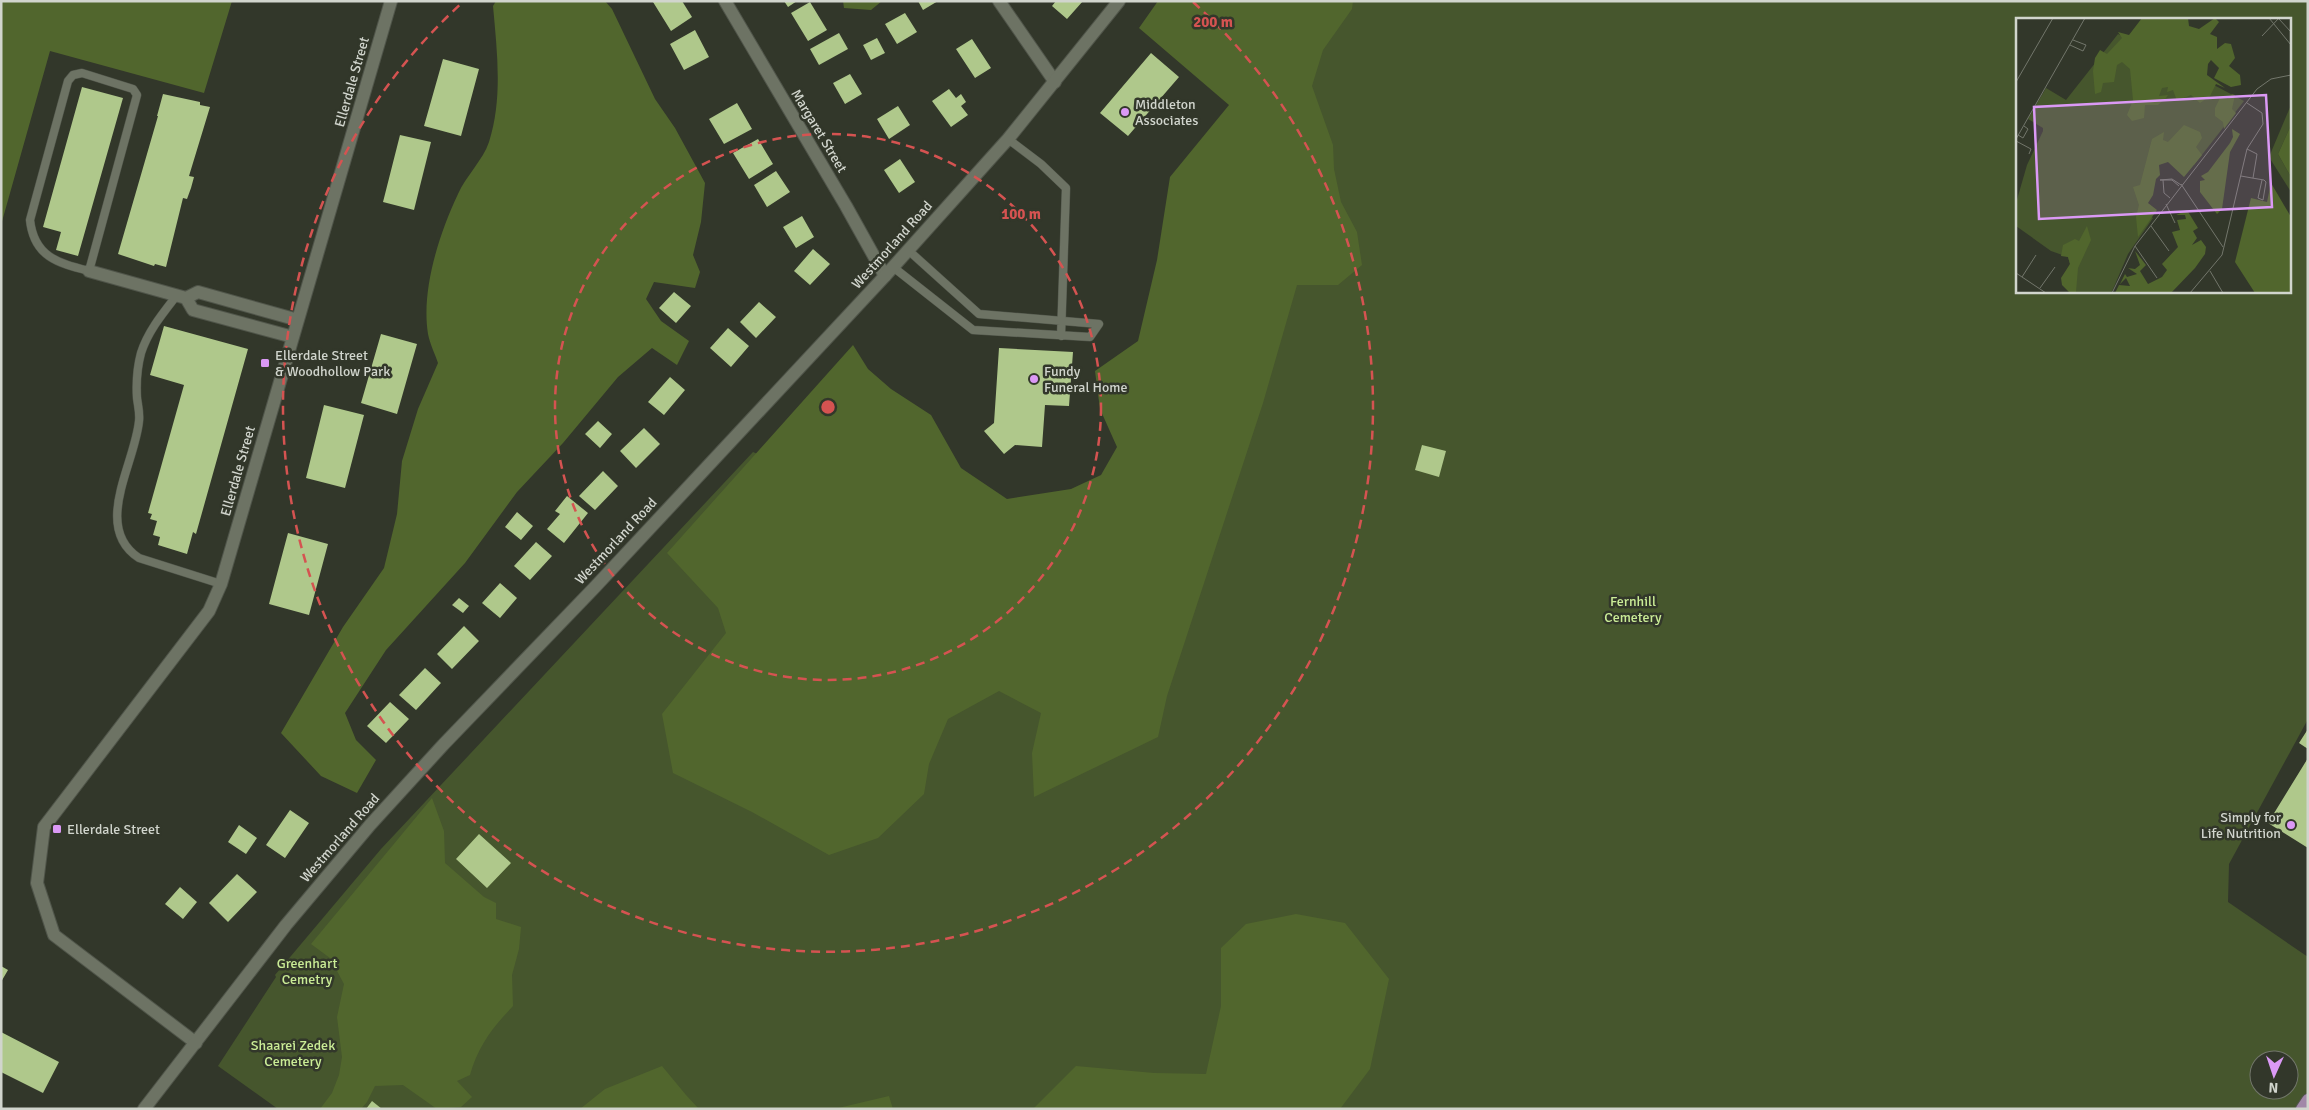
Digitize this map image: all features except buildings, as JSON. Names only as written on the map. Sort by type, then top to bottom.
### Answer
[{"type":"main road","points":[[2302,1109],[2308,1100]]},
{"type":"street","name":"Ellerdale Street","points":[[196,1043],[54,935],[37,883],[44,827],[209,611],[221,584],[391,1]]},
{"type":"street","name":"Margaret Street","points":[[725,1],[846,206],[889,272]]},
{"type":"street","points":[[999,1],[1055,82]]},
{"type":"street","name":"Westmorland Road","points":[[144,1109],[286,925],[377,818],[443,745],[889,272],[1008,139],[1119,1]]},
{"type":"street","points":[[89,271],[182,296],[198,292],[298,320]]},
{"type":"street","points":[[182,296],[194,310],[293,337]]},
{"type":"lane","points":[[82,73],[133,89],[137,95],[89,271],[64,264],[46,255],[33,236],[30,220],[68,81],[73,75],[82,73]]},
{"type":"lane","points":[[1008,139],[1066,188],[1060,336]]},
{"type":"lane","points":[[889,272],[973,330],[1090,337],[1100,324],[978,314],[908,250]]},
{"type":"lane","points":[[182,296],[159,318],[142,352],[136,376],[139,423],[117,509],[117,526],[128,550],[139,558],[221,584]]},
{"type":"green space","points":[[1,1],[232,1],[204,93],[50,51],[1,225]]},
{"type":"green space","points":[[496,1],[605,1],[612,9],[655,99],[675,128],[705,183],[701,222],[693,255],[700,272],[695,288],[654,282],[646,299],[661,321],[689,341],[677,365],[652,348],[618,377],[563,443],[517,492],[465,563],[386,650],[345,713],[356,740],[376,760],[357,793],[321,776],[281,733],[343,627],[384,568],[397,514],[402,461],[418,409],[438,363],[429,338],[426,317],[429,281],[433,262],[444,227],[461,187],[486,149],[493,125],[498,74],[493,6]]},
{"type":"green space","points":[[843,1],[882,1],[871,10],[844,8]]},
{"type":"green space","points":[[1158,1],[1353,1],[1352,9],[1323,50],[1312,86],[1333,145],[1334,169],[1341,202],[1357,232],[1362,265],[1338,285],[1297,285],[1263,403],[1167,696],[1158,737],[1034,797],[1032,753],[1041,713],[999,691],[948,719],[929,764],[924,794],[878,838],[829,855],[752,812],[673,773],[662,714],[726,633],[718,608],[667,553],[853,345],[868,369],[891,389],[931,415],[961,468],[1007,499],[1071,489],[1101,475],[1117,447],[1100,409],[1095,371],[1138,341],[1157,260],[1170,177],[1229,105],[1139,28]]},
{"type":"green space","name":"Fernhill Cemetery","points":[[1257,1],[2308,1],[2308,719],[2229,864],[2228,902],[2308,957],[2308,1099],[2302,1109],[278,1109],[218,1066],[276,977],[275,975],[381,849],[753,452],[1095,603],[1230,281]]},
{"type":"green space","points":[[432,798],[444,831],[445,863],[484,897],[496,903],[496,919],[521,927],[519,949],[512,975],[513,1006],[482,1046],[470,1075],[457,1081],[472,1097],[461,1107],[437,1109],[403,1085],[375,1086],[361,1109],[320,1109],[332,1093],[339,1075],[342,1057],[337,1017],[344,984],[330,958],[311,944]]},
{"type":"green space","points":[[1296,914],[1345,923],[1389,979],[1370,1069],[1340,1109],[1033,1109],[1076,1066],[1154,1073],[1206,1074],[1221,1006],[1221,948],[1246,924]]},
{"type":"green space","points":[[662,1066],[699,1109],[580,1109],[605,1089]]},
{"type":"green space","points":[[889,1096],[893,1109],[834,1109]]},
{"type":"place","name":"Middleton Associates","points":[[1125,112]]},
{"type":"place","name":"Ellerdale Street & Woodhollow Park","points":[[265,363]]},
{"type":"place","name":"Fundy Funeral Home","points":[[1034,379]]},
{"type":"place","name":"Simply for Life Nutrition","points":[[2291,825]]},
{"type":"place","name":"Ellerdale Street","points":[[57,829]]},
{"type":"park label","name":"Greenhart Cemetry","points":[[307,972]]},
{"type":"park label","name":"Shaarei Zedek Cemetery","points":[[293,1054]]}]
